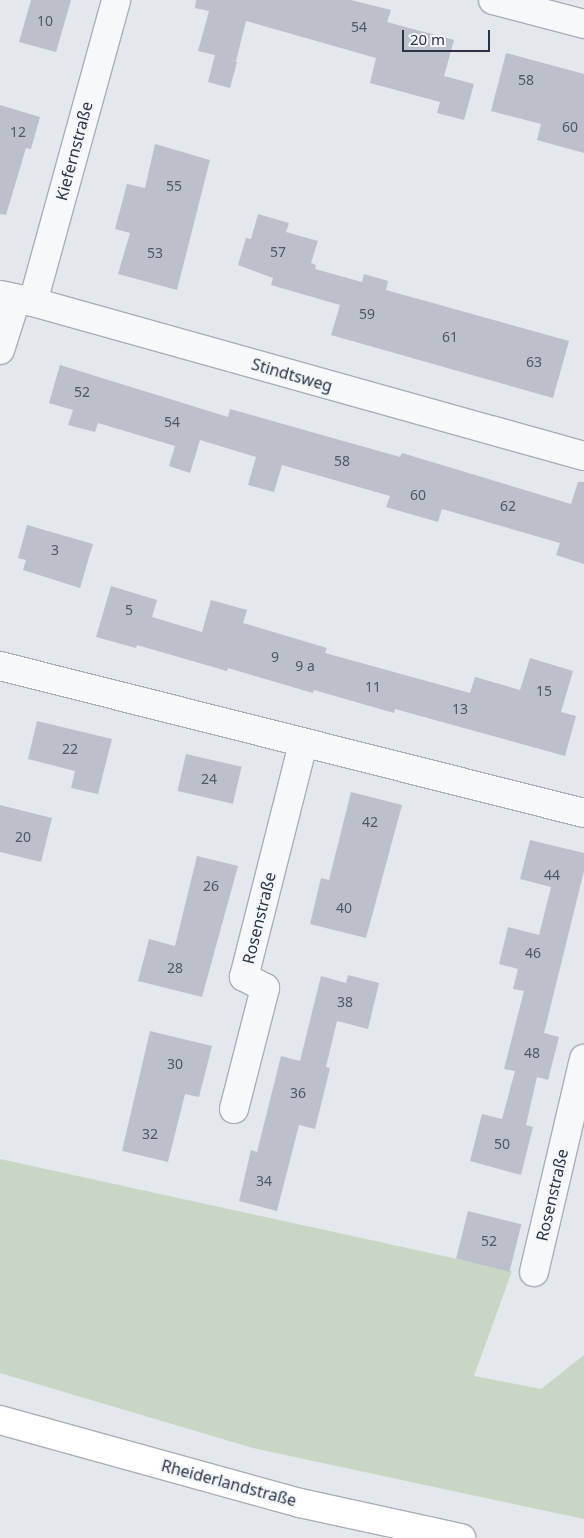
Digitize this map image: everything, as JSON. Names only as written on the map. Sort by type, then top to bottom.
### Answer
[{"type":"main road","name":"Rheiderlandstraße","points":[[0,1420],[300,1503],[461,1538]]},
{"type":"street","name":"Kiefernstraße","points":[[16,299],[116,0]]},
{"type":"street","points":[[493,0],[584,24]]},
{"type":"street","points":[[0,350],[16,299]]},
{"type":"street","name":"Stindtsweg","points":[[16,299],[584,456]]},
{"type":"street","points":[[0,666],[584,814]]},
{"type":"street","name":"Rosenstraße","points":[[234,1109],[265,988],[244,977],[303,744]]},
{"type":"street","name":"Rosenstraße","points":[[534,1272],[584,1059]]},
{"type":"green space","points":[[0,1159],[512,1271],[474,1376],[541,1389],[584,1355],[584,1519],[253,1448],[0,1373]]},
{"type":"building","points":[[31,0],[71,0],[56,52],[19,42]]},
{"type":"building","points":[[196,0],[351,0],[391,10],[387,22],[454,40],[444,76],[474,84],[464,120],[437,113],[440,102],[370,83],[376,58],[246,21],[236,61],[231,60],[237,62],[230,88],[208,82],[215,55],[198,51],[209,11],[195,8]]},
{"type":"building","points":[[506,53],[584,74],[584,153],[537,140],[541,124],[491,111]]},
{"type":"building","points":[[0,105],[40,117],[31,149],[26,148],[6,215],[0,214]]},
{"type":"building","points":[[155,144],[210,160],[177,290],[118,274],[130,233],[115,229],[127,184],[145,188]]},
{"type":"building","points":[[258,214],[289,223],[286,232],[318,241],[311,263],[316,265],[315,269],[362,282],[364,274],[388,281],[386,290],[569,341],[553,398],[331,335],[340,305],[271,285],[273,278],[238,265],[246,238],[251,239]]},
{"type":"building","points":[[60,365],[228,417],[230,409],[400,457],[402,453],[571,504],[578,482],[584,482],[584,564],[556,555],[560,543],[442,509],[438,522],[386,507],[390,496],[282,465],[274,492],[248,485],[256,457],[200,440],[190,473],[169,466],[175,446],[98,423],[95,432],[68,425],[73,410],[49,403]]},
{"type":"building","points":[[27,525],[93,544],[80,588],[23,570],[26,560],[18,558]]},
{"type":"building","points":[[111,586],[157,600],[152,617],[202,632],[211,600],[247,610],[243,623],[327,648],[325,653],[470,693],[475,677],[520,690],[530,658],[573,671],[561,712],[576,716],[565,756],[395,709],[394,713],[314,690],[313,693],[228,668],[227,671],[137,645],[136,648],[96,637]]},
{"type":"building","points":[[37,721],[112,739],[98,794],[71,788],[75,771],[28,759]]},
{"type":"building","points":[[186,754],[242,767],[233,804],[177,791]]},
{"type":"building","points":[[351,792],[402,805],[366,938],[310,924],[321,878],[329,880]]},
{"type":"building","points":[[0,805],[52,818],[41,862],[0,852]]},
{"type":"building","points":[[530,840],[584,853],[584,871],[544,1033],[559,1037],[548,1080],[537,1077],[526,1125],[533,1127],[521,1175],[470,1161],[482,1114],[502,1119],[515,1071],[504,1069],[524,991],[513,989],[518,969],[499,964],[508,927],[539,935],[551,887],[520,879]]},
{"type":"building","points":[[197,856],[238,866],[202,997],[138,981],[149,939],[175,946]]},
{"type":"building","points":[[348,975],[379,983],[368,1029],[337,1021],[326,1067],[330,1068],[315,1129],[299,1125],[277,1211],[239,1201],[251,1150],[257,1152],[281,1056],[300,1061],[321,976],[346,983]]},
{"type":"building","points":[[150,1031],[212,1046],[199,1097],[185,1094],[168,1162],[122,1151]]},
{"type":"building","points":[[468,1211],[521,1224],[510,1272],[456,1259]]}]
